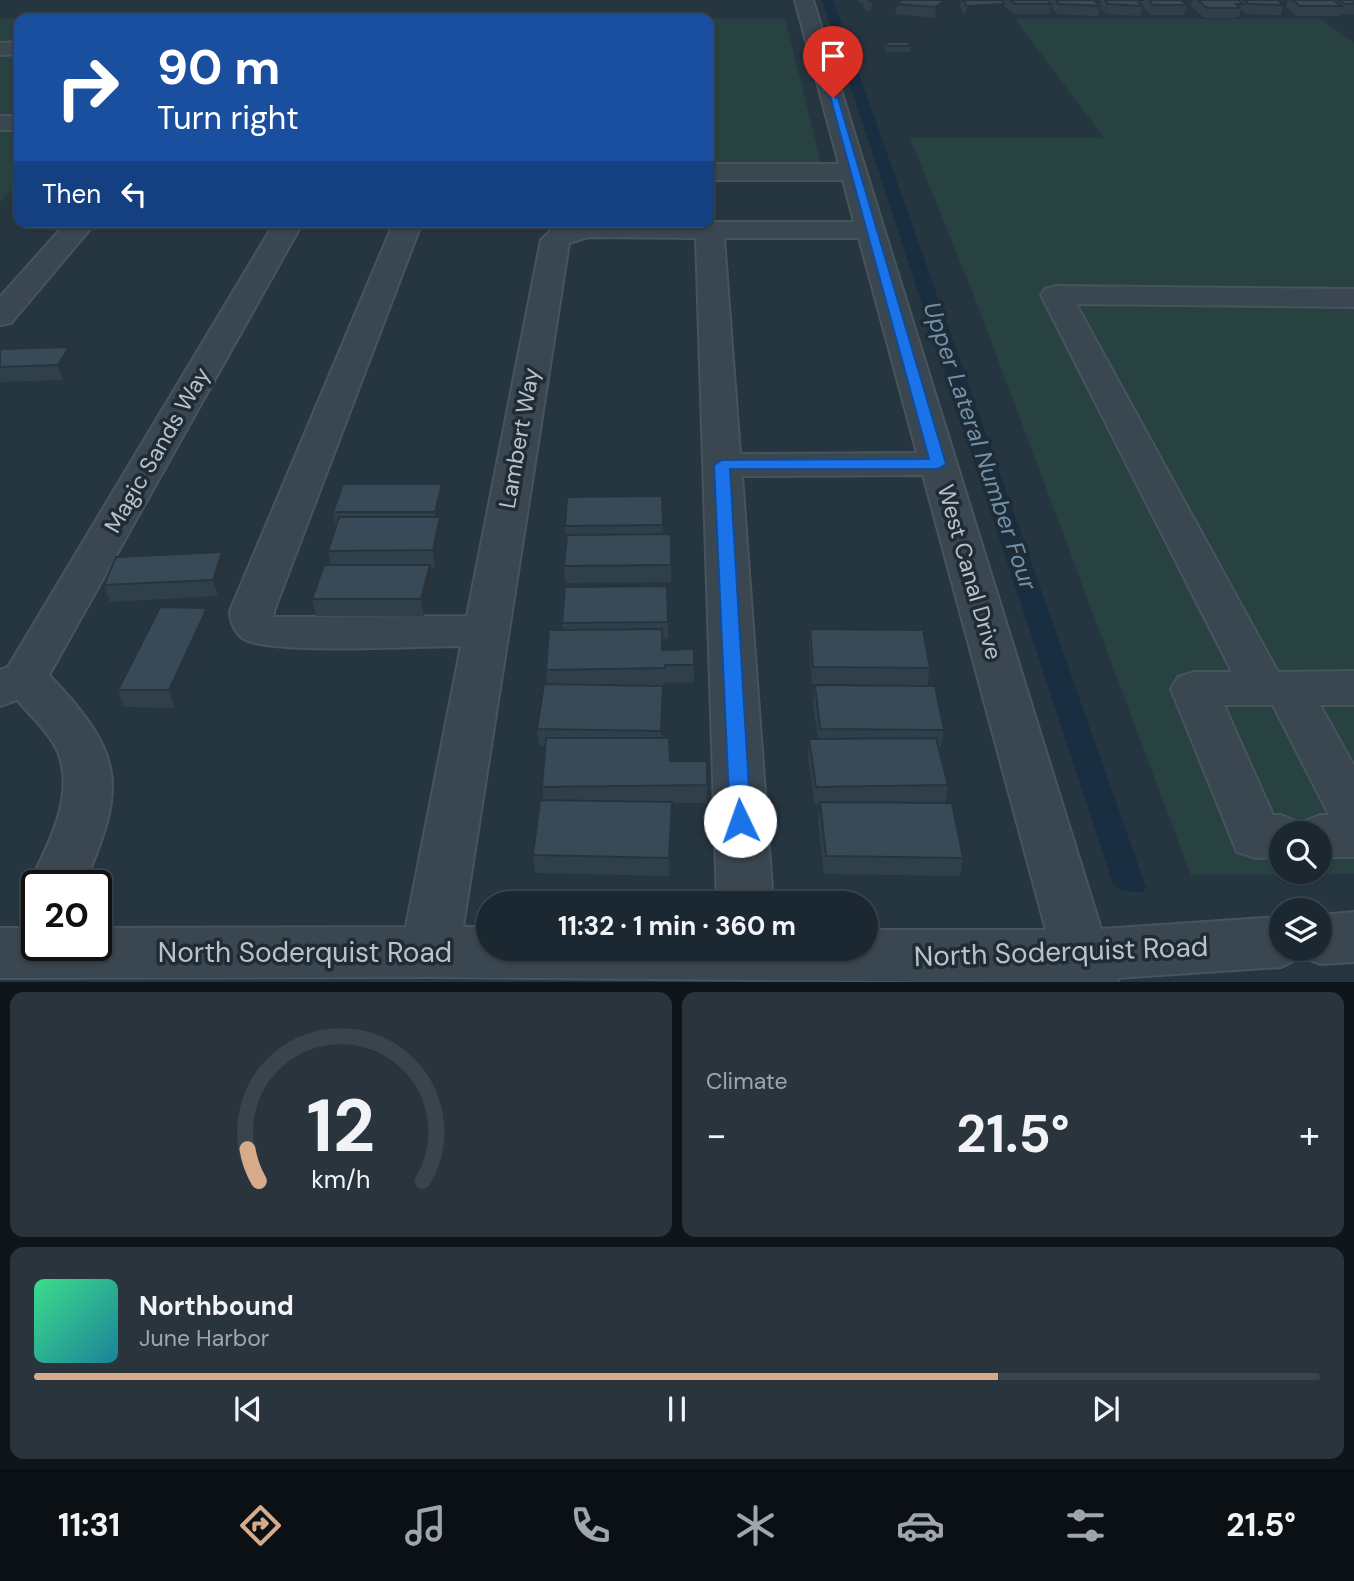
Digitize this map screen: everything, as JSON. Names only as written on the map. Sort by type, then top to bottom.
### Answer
[{"type":"street","name":"West Canal Drive","points":[[804,0],[1085,969]]},
{"type":"street","points":[[714,172],[855,172]]},
{"type":"street","points":[[0,316],[77,228]]},
{"type":"street","name":"Magic Sands Way","points":[[62,870],[87,807],[88,772],[76,738],[12,683],[285,228]]},
{"type":"street","points":[[406,228],[251,611],[251,620],[254,626],[271,632],[485,631]]},
{"type":"street","name":"Lambert Way","points":[[430,952],[555,240],[565,233],[582,230],[872,230]]},
{"type":"street","points":[[710,230],[722,465],[725,891]]},
{"type":"street","points":[[1354,298],[1056,295],[1276,689],[1354,813]]},
{"type":"street","points":[[722,465],[938,464]]},
{"type":"street","points":[[1269,836],[1256,836],[1194,689],[1354,688]]},
{"type":"street","points":[[1332,836],[1354,836]]},
{"type":"street","points":[[1332,938],[1354,937]]},
{"type":"street","name":"North Soderquist Road","points":[[20,943],[476,951]]},
{"type":"street","name":"North Soderquist Road","points":[[806,961],[849,968],[1085,969],[1269,944]]},
{"type":"green space","points":[[0,19],[14,19],[14,188],[0,202]]},
{"type":"green space","points":[[714,19],[785,19],[822,167],[714,167]]},
{"type":"green space","points":[[1015,19],[1320,19],[1354,43],[1354,874],[1332,874],[1332,821],[1269,821],[1269,875],[1191,875],[971,288],[910,138],[1104,138]]},
{"type":"water","name":"Upper Lateral Number Four","points":[[822,0],[833,0],[1146,887],[1143,892],[1123,891],[1113,884]]},
{"type":"building","points":[[902,0],[945,0],[936,7],[896,4]]},
{"type":"building","points":[[963,0],[1002,0],[1004,4],[967,6]]},
{"type":"building","points":[[1010,0],[1047,0],[1051,4],[1015,4]]},
{"type":"building","points":[[1056,0],[1094,0],[1100,6],[1059,4]]},
{"type":"building","points":[[1105,0],[1137,0],[1142,6],[1108,4]]},
{"type":"building","points":[[1149,0],[1181,0],[1187,5],[1153,5]]},
{"type":"building","points":[[1198,0],[1238,0],[1243,4],[1236,4],[1240,8],[1207,8]]},
{"type":"building","points":[[1244,0],[1278,0],[1283,5],[1249,4]]},
{"type":"building","points":[[1292,0],[1333,0],[1342,6],[1300,6]]},
{"type":"building","points":[[1339,0],[1354,0],[1354,4],[1345,4]]},
{"type":"building","points":[[885,42],[908,42],[911,46],[887,46]]},
{"type":"building","points":[[69,347],[58,365],[0,367],[0,349]]},
{"type":"building","points":[[343,484],[442,484],[435,512],[333,512]]},
{"type":"building","points":[[662,496],[663,525],[565,526],[567,497]]},
{"type":"building","points":[[339,517],[440,517],[433,550],[328,551]]},
{"type":"building","points":[[671,534],[671,565],[564,566],[567,535]]},
{"type":"building","points":[[222,552],[213,580],[104,585],[116,557]]},
{"type":"building","points":[[324,565],[430,565],[421,599],[312,599]]},
{"type":"building","points":[[667,586],[668,622],[562,623],[565,587]]},
{"type":"building","points":[[160,607],[207,608],[169,690],[118,690]]},
{"type":"building","points":[[662,629],[662,650],[694,649],[694,665],[546,670],[549,630]]},
{"type":"building","points":[[810,629],[923,630],[930,668],[813,667]]},
{"type":"building","points":[[544,684],[663,686],[661,731],[537,729]]},
{"type":"building","points":[[815,685],[935,686],[944,730],[820,729]]},
{"type":"building","points":[[546,738],[669,738],[670,761],[707,761],[707,785],[542,787]]},
{"type":"building","points":[[936,738],[948,785],[816,787],[809,739]]},
{"type":"building","points":[[540,800],[672,802],[669,858],[533,855]]},
{"type":"building","points":[[820,802],[952,803],[963,858],[826,856]]},
{"type":"route","points":[[740,821],[722,465],[938,464],[833,98]]}]
